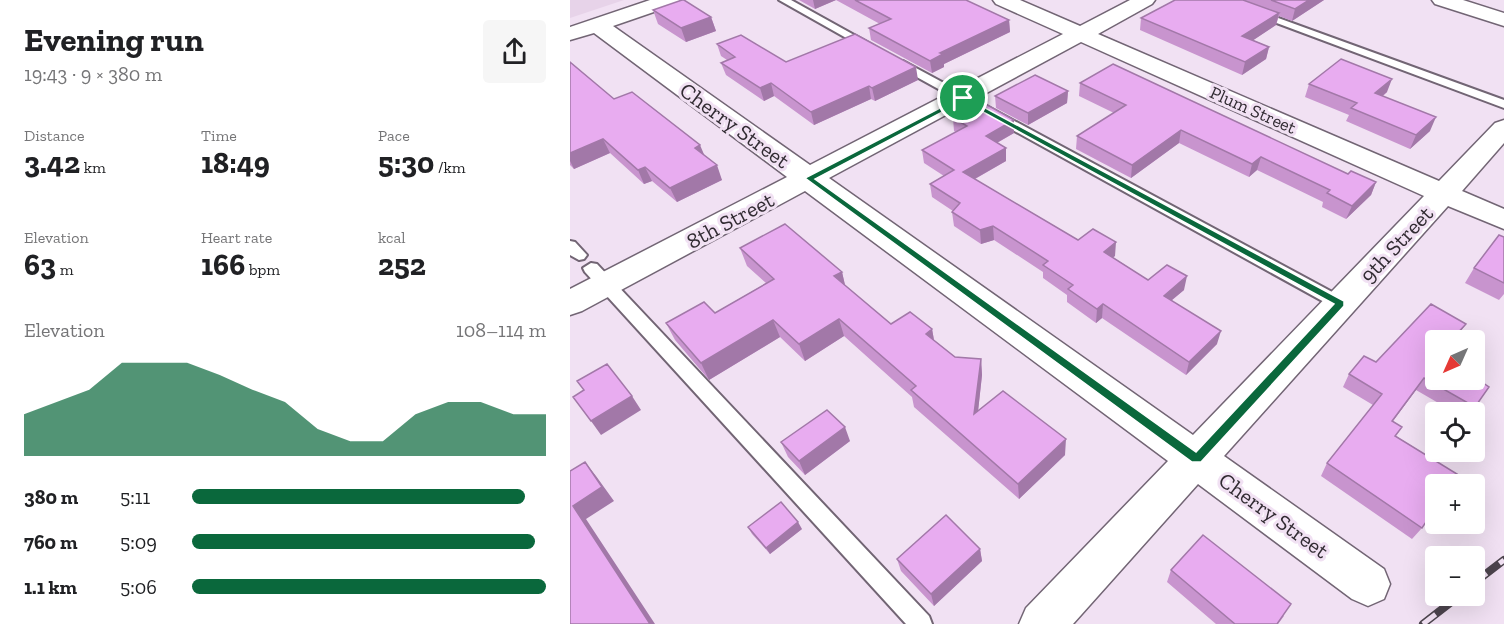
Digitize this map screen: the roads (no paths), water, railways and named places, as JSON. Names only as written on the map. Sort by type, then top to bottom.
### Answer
[{"type":"street","points":[[570,34],[670,0]]},
{"type":"street","name":"Plum Street","points":[[1003,0],[1504,220]]},
{"type":"street","name":"8th Street","points":[[570,303],[587,263],[809,178],[1145,0]]},
{"type":"street","points":[[1442,0],[1504,20]]},
{"type":"street","name":"Cherry Street","points":[[597,25],[1368,584]]},
{"type":"street","name":"9th Street","points":[[1042,624],[1504,128]]},
{"type":"lane","points":[[784,0],[1341,304]]},
{"type":"lane","points":[[1220,0],[1504,104]]},
{"type":"lane","points":[[587,263],[921,624]]},
{"type":"railway","points":[[1485,575],[1504,560]]},
{"type":"railway","points":[[1423,624],[1446,606]]}]
